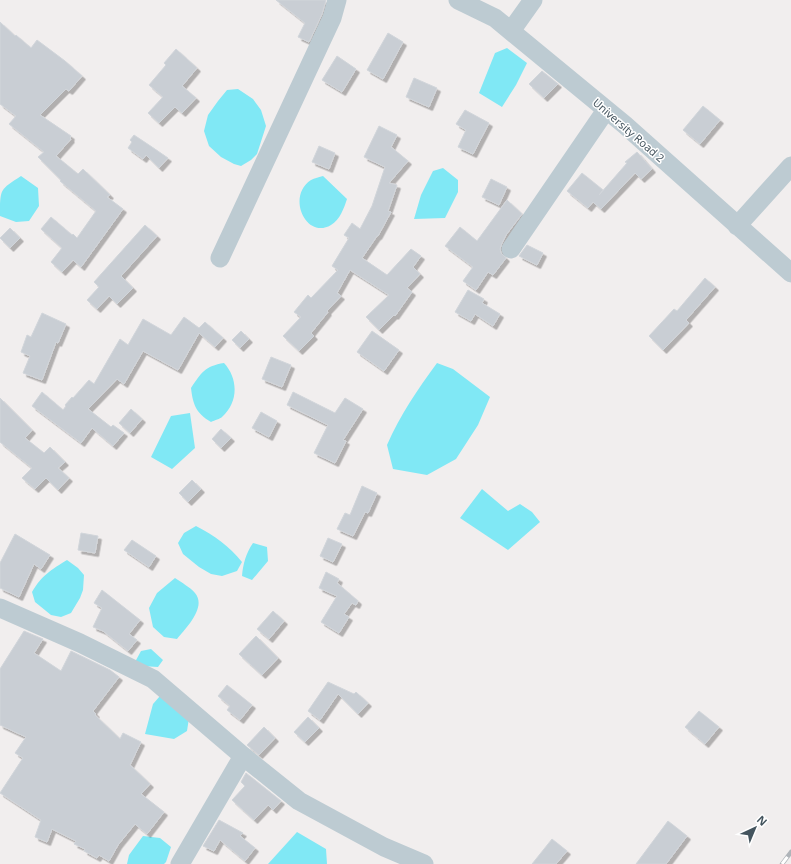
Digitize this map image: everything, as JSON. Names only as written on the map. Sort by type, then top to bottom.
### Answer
[{"type":"street","points":[[220,258],[332,18],[337,0]]},
{"type":"street","name":"University Road 2","points":[[458,0],[495,18],[511,31],[606,110],[791,273]]},
{"type":"street","points":[[511,31],[532,0]]},
{"type":"street","points":[[511,249],[606,110]]},
{"type":"street","points":[[737,226],[791,166]]},
{"type":"street","points":[[0,608],[80,643],[153,679],[243,756],[299,801],[384,847],[424,864]]},
{"type":"street","points":[[180,864],[243,756]]},
{"type":"water","points":[[507,48],[527,63],[516,85],[502,107],[479,93],[495,53]]},
{"type":"water","points":[[238,89],[253,99],[261,110],[266,126],[257,154],[241,166],[221,157],[209,146],[204,131],[208,115],[218,101],[227,90]]},
{"type":"water","points":[[443,168],[458,180],[458,192],[445,218],[414,219],[421,195],[433,171]]},
{"type":"water","points":[[21,176],[38,188],[39,206],[29,221],[16,222],[0,216],[0,200],[5,187]]},
{"type":"water","points":[[323,176],[347,199],[337,220],[331,225],[322,228],[314,227],[307,222],[302,214],[300,196],[304,187],[311,180]]},
{"type":"water","points":[[224,363],[232,376],[235,390],[234,397],[228,411],[222,417],[211,422],[206,419],[196,408],[191,388],[204,371],[212,366]]},
{"type":"water","points":[[437,363],[453,369],[490,397],[478,425],[456,459],[427,475],[393,469],[387,445],[410,402]]},
{"type":"water","points":[[190,413],[195,448],[172,469],[151,457],[171,416]]},
{"type":"water","points":[[482,489],[508,511],[520,504],[532,512],[540,522],[508,550],[460,518]]},
{"type":"water","points":[[196,526],[221,542],[237,556],[242,562],[237,571],[222,576],[211,574],[199,567],[183,554],[178,543],[184,533]]},
{"type":"water","points":[[253,543],[267,547],[268,561],[252,580],[242,576],[245,559]]},
{"type":"water","points":[[67,560],[78,568],[84,575],[83,590],[71,613],[61,617],[51,615],[35,602],[32,592],[39,581],[47,573]]},
{"type":"water","points":[[175,578],[195,593],[199,605],[194,617],[177,639],[164,637],[153,627],[149,608],[157,593]]},
{"type":"water","points":[[151,649],[163,660],[158,667],[141,666],[135,662],[141,651]]},
{"type":"water","points":[[160,696],[189,718],[187,731],[174,739],[145,734],[153,704]]},
{"type":"water","points":[[297,832],[326,849],[327,864],[268,864]]},
{"type":"water","points":[[143,836],[160,838],[171,847],[164,864],[127,864],[129,855]]},
{"type":"building","points":[[276,0],[326,0],[322,14],[309,42],[298,37],[305,23]]},
{"type":"building","points":[[0,22],[31,48],[37,40],[82,76],[69,91],[66,89],[40,115],[71,136],[71,139],[56,156],[78,174],[83,169],[110,195],[107,197],[123,209],[81,267],[73,260],[62,272],[51,262],[62,248],[41,229],[51,217],[77,238],[96,211],[60,181],[61,180],[38,157],[44,152],[9,124],[16,116],[0,104]]},
{"type":"building","points":[[388,33],[403,42],[383,79],[367,70]]},
{"type":"building","points":[[176,49],[197,68],[182,86],[196,98],[182,113],[175,107],[159,123],[148,113],[163,97],[149,85],[166,65],[164,63]]},
{"type":"building","points":[[337,56],[356,69],[342,92],[322,80]]},
{"type":"building","points":[[542,71],[558,84],[544,98],[529,84]]},
{"type":"building","points":[[414,78],[437,88],[429,107],[406,97]]},
{"type":"building","points":[[703,106],[720,120],[700,144],[683,130]]},
{"type":"building","points":[[465,110],[489,123],[473,154],[458,147],[466,130],[456,124]]},
{"type":"building","points":[[379,126],[397,135],[391,147],[408,161],[389,183],[397,185],[388,211],[391,212],[378,236],[362,258],[387,275],[411,249],[421,256],[413,267],[420,274],[407,288],[412,292],[395,316],[394,315],[379,330],[366,317],[389,295],[350,270],[337,293],[341,296],[327,311],[328,312],[311,333],[314,336],[299,351],[283,336],[301,317],[294,312],[308,295],[311,298],[338,270],[332,266],[349,238],[344,235],[352,223],[360,229],[372,206],[385,167],[364,157]]},
{"type":"building","points":[[134,135],[168,158],[159,168],[146,155],[143,159],[128,148],[132,142],[130,140]]},
{"type":"building","points":[[319,146],[335,153],[329,169],[312,162]]},
{"type":"building","points":[[637,152],[652,169],[641,179],[635,173],[601,209],[593,202],[588,208],[567,191],[582,173],[603,190],[599,195],[627,163],[625,162]]},
{"type":"building","points":[[491,179],[507,187],[499,205],[482,197]]},
{"type":"building","points":[[507,200],[522,214],[506,235],[502,243],[500,249],[501,253],[506,258],[493,275],[488,272],[476,290],[463,281],[473,267],[445,246],[460,227],[477,241]]},
{"type":"building","points":[[145,225],[157,236],[121,276],[133,288],[117,304],[109,296],[97,309],[87,300],[99,287],[94,282]]},
{"type":"building","points":[[10,228],[20,238],[10,248],[0,238]]},
{"type":"building","points":[[527,245],[543,253],[537,265],[519,256]]},
{"type":"building","points":[[705,278],[715,287],[686,320],[689,323],[663,350],[649,336],[674,309],[677,311]]},
{"type":"building","points":[[468,290],[484,299],[482,303],[500,314],[493,326],[475,314],[471,321],[455,312]]},
{"type":"building","points":[[42,313],[66,324],[58,343],[56,342],[42,380],[23,373],[30,356],[21,352],[27,335],[31,337]]},
{"type":"building","points":[[184,317],[199,328],[205,322],[223,338],[215,347],[199,333],[178,370],[143,351],[124,384],[117,379],[88,409],[111,427],[113,425],[124,433],[113,446],[92,428],[81,443],[32,406],[42,392],[63,410],[66,406],[65,405],[89,380],[94,384],[120,339],[128,345],[143,319],[171,335]]},
{"type":"building","points":[[241,331],[249,339],[240,348],[232,340]]},
{"type":"building","points":[[372,331],[399,350],[384,371],[357,352]]},
{"type":"building","points":[[271,357],[291,365],[282,387],[262,379]]},
{"type":"building","points":[[293,392],[335,413],[345,398],[363,409],[343,440],[346,441],[335,463],[314,453],[328,425],[287,405]]},
{"type":"building","points":[[0,398],[32,430],[25,438],[44,453],[50,447],[65,462],[58,468],[69,478],[58,490],[46,478],[35,489],[22,478],[32,468],[0,442]]},
{"type":"building","points":[[131,409],[142,419],[130,433],[119,423]]},
{"type":"building","points":[[261,412],[277,421],[269,437],[252,428]]},
{"type":"building","points":[[221,429],[231,438],[221,448],[212,439]]},
{"type":"building","points":[[192,480],[201,489],[188,502],[179,493]]},
{"type":"building","points":[[362,486],[377,493],[368,513],[365,512],[353,536],[337,529],[345,513],[350,515]]},
{"type":"building","points":[[81,533],[98,536],[95,553],[78,550]]},
{"type":"building","points":[[15,534],[50,555],[41,569],[34,564],[19,597],[0,588],[0,563]]},
{"type":"building","points":[[328,538],[342,544],[333,562],[320,556]]},
{"type":"building","points":[[132,540],[156,556],[149,567],[124,550]]},
{"type":"building","points":[[326,572],[339,579],[337,583],[358,601],[356,605],[352,603],[344,614],[349,617],[339,633],[321,622],[337,596],[319,588]]},
{"type":"building","points":[[102,590],[140,620],[129,634],[137,640],[128,651],[103,631],[93,627],[102,608],[94,603]]},
{"type":"building","points":[[273,611],[284,621],[269,639],[257,629]]},
{"type":"building","points":[[24,631],[43,639],[34,653],[61,671],[71,651],[110,670],[119,677],[93,711],[96,714],[95,715],[120,739],[123,733],[141,742],[130,765],[150,784],[141,794],[164,812],[147,834],[135,824],[118,845],[109,861],[99,855],[97,858],[84,851],[85,849],[74,844],[76,841],[52,829],[47,842],[35,837],[41,820],[0,793],[23,758],[15,753],[26,737],[0,725],[0,669]]},
{"type":"building","points":[[256,636],[278,658],[262,675],[239,654]]},
{"type":"building","points":[[328,682],[354,694],[356,692],[368,703],[358,714],[338,694],[320,720],[308,711]]},
{"type":"building","points":[[227,685],[252,705],[240,720],[227,710],[230,706],[218,696]]},
{"type":"building","points":[[699,711],[719,727],[705,744],[685,727]]},
{"type":"building","points":[[308,717],[319,728],[305,742],[294,732]]},
{"type":"building","points":[[264,727],[275,738],[259,755],[247,745]]},
{"type":"building","points":[[246,773],[281,801],[273,810],[268,805],[254,820],[232,800],[245,786],[241,782]]},
{"type":"building","points":[[219,820],[243,833],[240,836],[255,848],[245,861],[220,840],[214,851],[203,846]]},
{"type":"building","points":[[668,821],[687,836],[666,864],[636,864]]},
{"type":"building","points":[[552,839],[567,851],[556,864],[532,864]]},
{"type":"railway","points":[[782,864],[791,852]]}]
